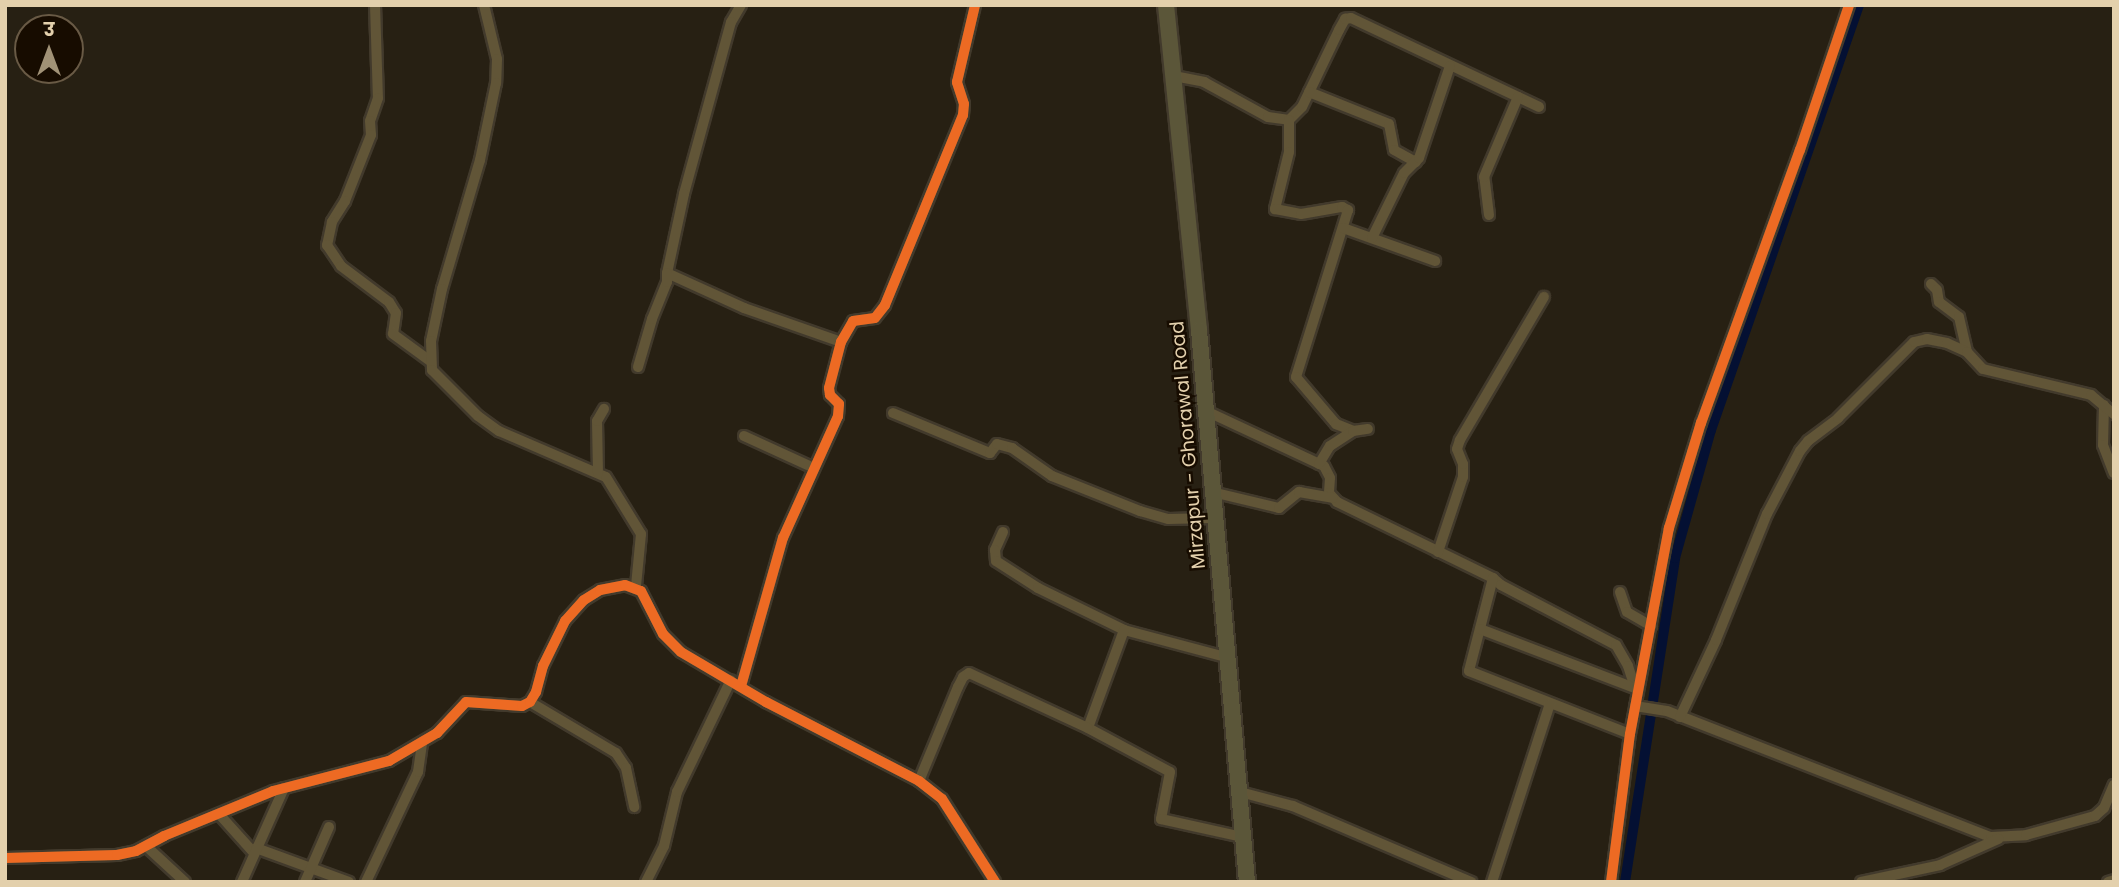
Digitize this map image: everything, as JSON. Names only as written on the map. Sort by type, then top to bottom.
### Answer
[{"type":"main road","name":"Mirzapur - Ghorawal Road","points":[[1166,5],[1229,658],[1247,882]]},
{"type":"street","points":[[375,5],[377,98],[370,121],[371,135],[345,201],[332,222],[327,245],[341,266],[388,302],[396,313],[393,334],[430,361],[439,381],[499,431],[598,473],[610,482],[641,534],[636,586]]},
{"type":"street","points":[[430,361],[442,289],[480,160],[496,83],[497,59],[484,5]]},
{"type":"street","points":[[638,367],[652,319],[667,282],[684,194],[731,22],[741,5]]},
{"type":"street","points":[[646,882],[664,846],[677,792],[736,683],[783,538],[840,411],[830,388],[841,342],[853,321],[875,318],[885,305],[963,115],[964,104],[957,82],[975,5]]},
{"type":"street","points":[[1637,690],[1669,528],[1700,424],[1849,5]]},
{"type":"street","points":[[1174,76],[1204,82],[1268,117],[1289,120],[1296,115],[1339,30],[1348,18],[1539,107]]},
{"type":"street","points":[[1372,238],[1404,173],[1416,162],[1450,66]]},
{"type":"street","points":[[1309,92],[1389,124],[1394,150],[1416,162]]},
{"type":"street","points":[[1489,215],[1484,177],[1518,97]]},
{"type":"street","points":[[1289,120],[1289,152],[1275,209],[1301,214],[1346,208],[1343,228],[1296,377],[1336,424],[1353,431]]},
{"type":"street","points":[[1343,228],[1435,261]]},
{"type":"street","points":[[667,274],[744,308],[841,342]]},
{"type":"street","points":[[1931,284],[1937,290],[1939,302],[1959,317],[1967,352]]},
{"type":"street","points":[[1437,552],[1463,477],[1463,464],[1457,449],[1460,440],[1544,297]]},
{"type":"street","points":[[1680,717],[1721,628],[1767,514],[1808,441],[1838,418],[1914,342],[1938,340],[1967,352],[1983,369],[2016,380],[2081,392],[2114,414]]},
{"type":"street","points":[[2104,405],[2103,445],[2114,473]]},
{"type":"street","points":[[598,473],[597,421],[604,409]]},
{"type":"street","points":[[1206,411],[1319,464],[1328,471],[1332,498]]},
{"type":"street","points":[[893,413],[990,453],[997,444],[1012,449],[1052,476],[1140,511],[1168,519],[1214,518]]},
{"type":"street","points":[[1319,464],[1330,446],[1353,431],[1368,429]]},
{"type":"street","points":[[744,436],[814,468]]},
{"type":"street","points":[[1212,492],[1279,508],[1299,492],[1332,498],[1493,578],[1501,585],[1616,645],[1628,666],[1641,708],[1630,734],[1611,882]]},
{"type":"street","points":[[1003,532],[995,555],[1009,572],[1124,630],[1229,658]]},
{"type":"street","points":[[1493,578],[1469,671],[1630,734]]},
{"type":"street","points":[[5,858],[117,855],[146,846],[284,788],[389,761],[437,733],[466,702],[522,706],[530,702],[553,640],[584,600],[600,590],[616,585],[636,586],[644,594],[671,644],[736,683],[919,781],[951,810],[966,841],[995,882]]},
{"type":"street","points":[[1620,592],[1627,612],[1651,626]]},
{"type":"street","points":[[1480,629],[1637,690]]},
{"type":"street","points":[[1088,728],[1124,630]]},
{"type":"street","points":[[919,781],[958,687],[963,677],[969,673],[1088,728],[1170,772],[1161,819],[1243,837]]},
{"type":"street","points":[[530,702],[616,753],[626,768],[634,807]]},
{"type":"street","points":[[1492,882],[1550,704]]},
{"type":"street","points":[[1641,708],[1667,711],[1981,835],[1999,839]]},
{"type":"street","points":[[366,882],[418,772],[422,743]]},
{"type":"street","points":[[1861,882],[1940,865],[1999,839],[2095,816],[2109,807],[2114,785]]},
{"type":"street","points":[[242,882],[284,788]]},
{"type":"street","points":[[1240,792],[1293,806],[1471,882]]},
{"type":"street","points":[[219,814],[255,851],[349,882]]},
{"type":"street","points":[[305,882],[329,827]]},
{"type":"street","points":[[146,846],[185,882]]},
{"type":"street","points":[[2108,882],[2114,880]]},
{"type":"waterway","points":[[1625,882],[1675,558],[1711,430],[1859,5]]},
{"type":"cycle path","points":[[741,686],[783,538],[838,416],[839,404],[830,395],[829,388],[841,342],[853,321],[875,318],[885,305],[963,115],[964,104],[957,82],[975,5]]},
{"type":"cycle path","points":[[1611,882],[1630,734],[1669,528],[1701,423],[1800,150],[1849,5]]},
{"type":"cycle path","points":[[5,858],[117,855],[136,851],[164,836],[273,791],[389,761],[437,733],[466,702],[522,706],[530,702],[536,692],[543,666],[565,621],[584,600],[600,590],[625,585],[641,591],[663,634],[681,652],[766,702],[919,781],[942,799],[995,882]]}]
